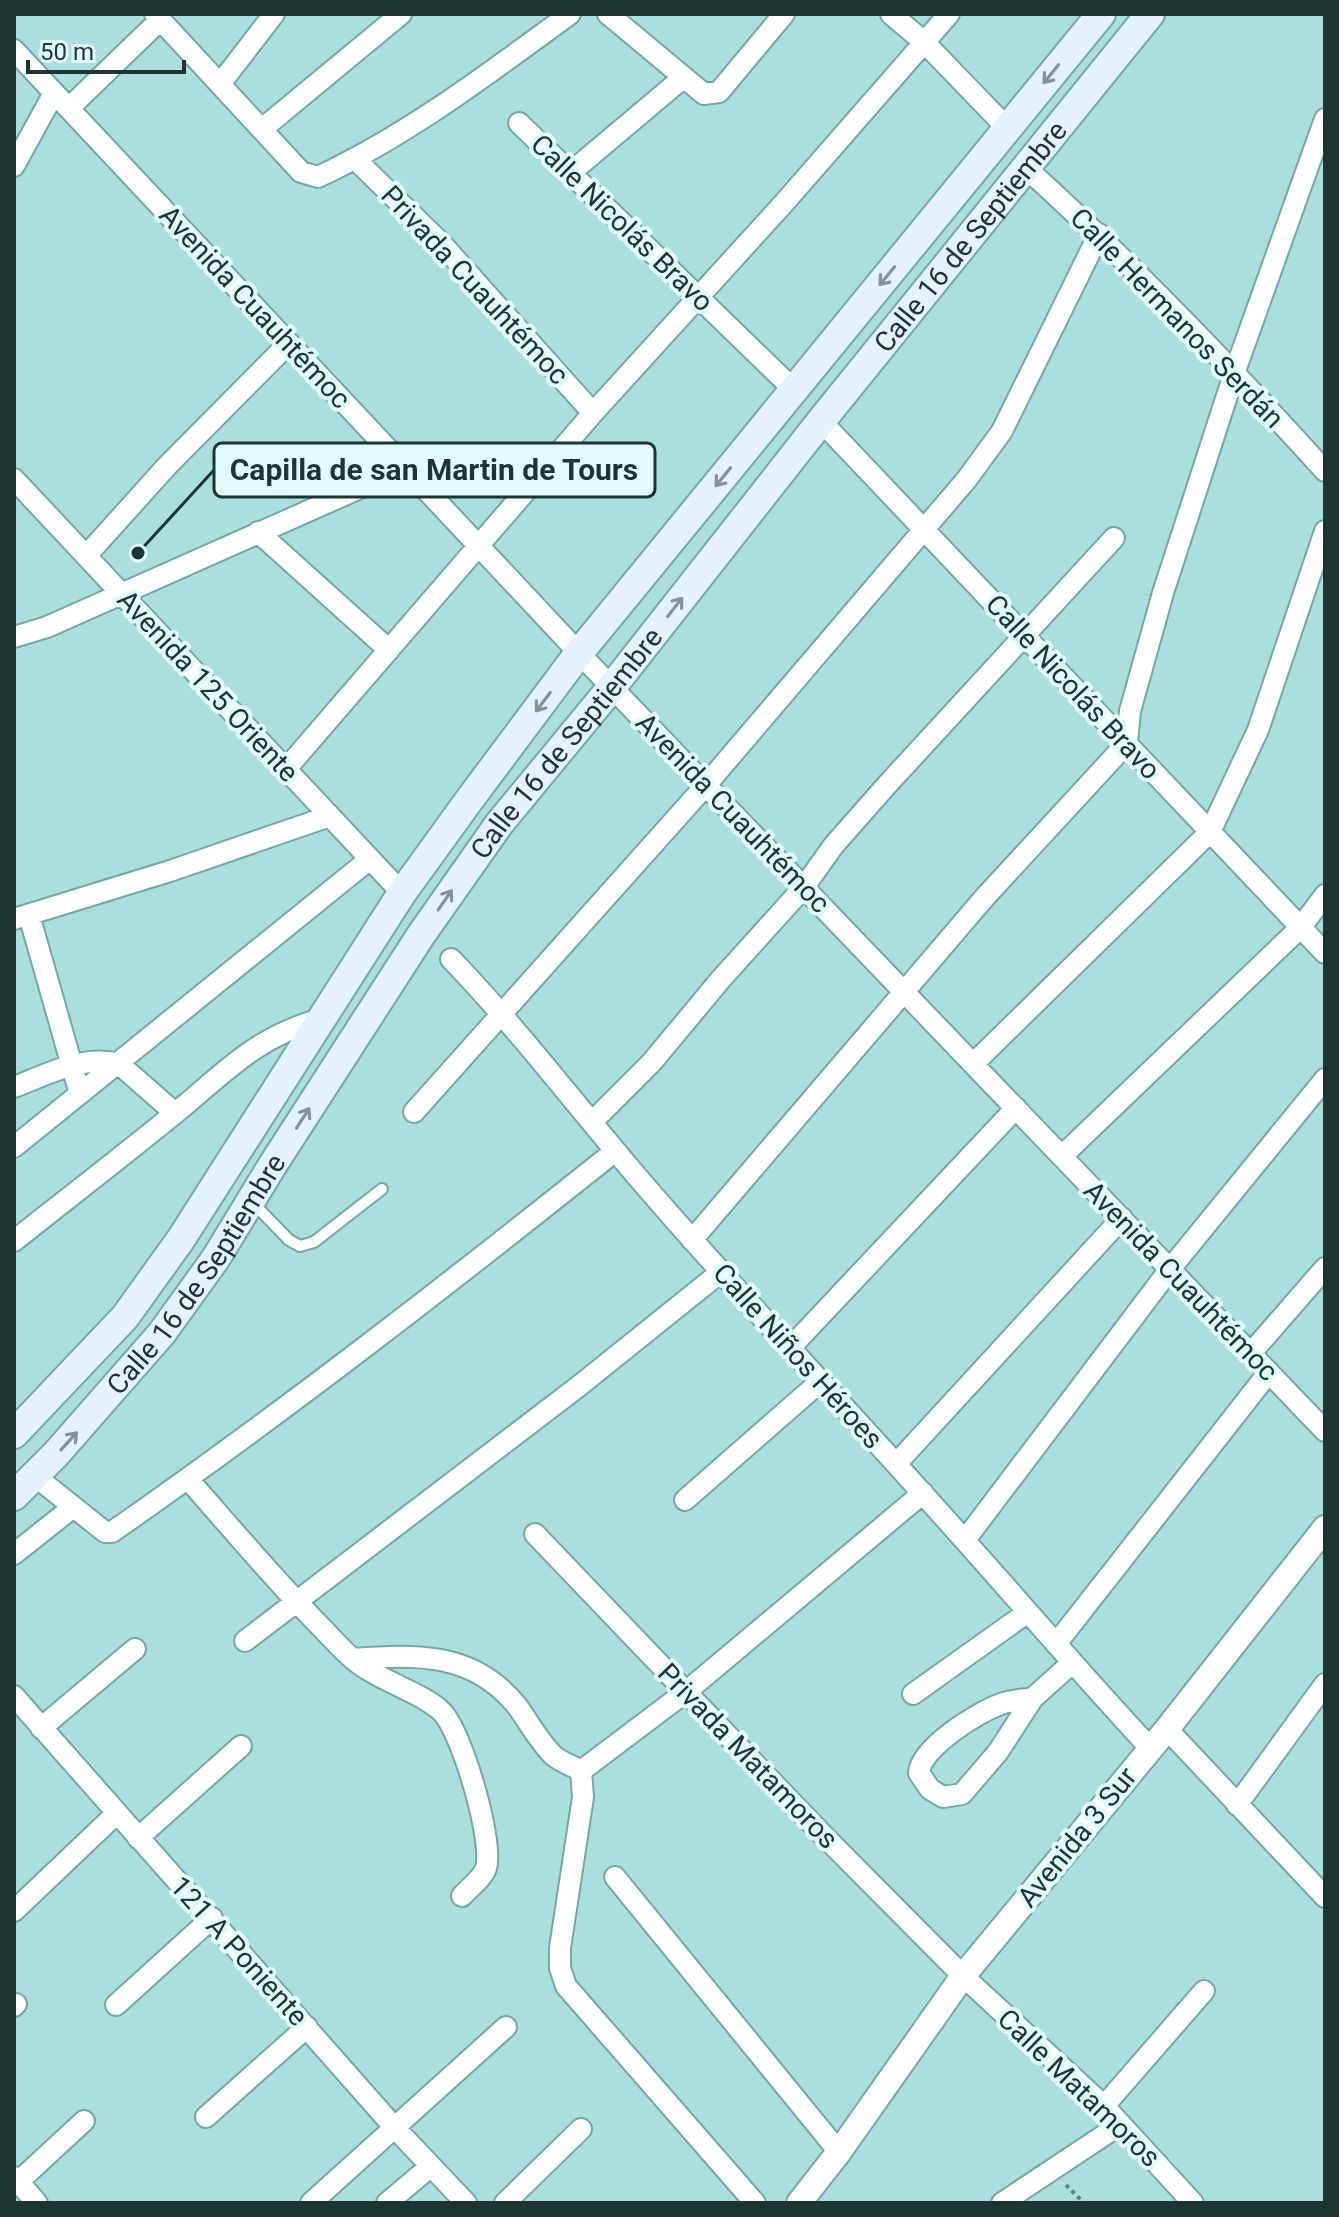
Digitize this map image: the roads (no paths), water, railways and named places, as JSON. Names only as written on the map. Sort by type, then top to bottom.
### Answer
[{"type":"main road","name":"Calle 16 de Septiembre","points":[[15,1429],[125,1317],[181,1239],[402,893],[579,653],[1101,14]]},
{"type":"main road","name":"Calle 16 de Septiembre","points":[[14,1496],[162,1333],[216,1258],[421,935],[499,824],[1150,14]]},
{"type":"street","points":[[220,84],[274,14]]},
{"type":"street","points":[[262,129],[401,14]]},
{"type":"street","points":[[69,108],[158,17],[301,172],[318,177],[356,160],[476,82],[570,14]]},
{"type":"street","points":[[608,14],[704,94],[711,95],[719,92],[784,14]]},
{"type":"street","points":[[891,14],[924,42],[1007,128]]},
{"type":"street","points":[[286,769],[593,413],[949,14]]},
{"type":"street","name":"Avenida Cuauhtémoc","points":[[14,50],[579,653],[1325,1431]]},
{"type":"street","points":[[570,173],[684,77]]},
{"type":"street","points":[[14,166],[54,93]]},
{"type":"street","points":[[692,1240],[985,897],[1127,743],[1130,711],[1163,593],[1235,371],[1325,119]]},
{"type":"street","name":"Calle Nicolás Bravo","points":[[519,123],[794,390]]},
{"type":"street","name":"Privada Cuauhtémoc","points":[[356,160],[441,243],[593,413]]},
{"type":"street","name":"Calle Hermanos Serdán","points":[[1026,168],[1099,234],[1235,371],[1325,471]]},
{"type":"street","points":[[414,1112],[706,785],[967,479],[1002,431],[1099,234]]},
{"type":"street","points":[[86,556],[167,466],[289,343]]},
{"type":"street","name":"Calle Nicolás Bravo","points":[[821,421],[1325,953]]},
{"type":"street","points":[[14,637],[47,627],[405,468]]},
{"type":"street","name":"Avenida 125 Oriente","points":[[14,479],[402,893]]},
{"type":"street","points":[[973,1064],[1210,832],[1258,730],[1325,531]]},
{"type":"street","points":[[258,532],[389,650]]},
{"type":"street","points":[[593,1121],[652,1062],[804,887],[834,845],[886,786],[1114,538]]},
{"type":"street","points":[[80,1094],[22,917],[170,871],[330,816]]},
{"type":"street","points":[[14,1147],[370,859]]},
{"type":"street","points":[[1062,1156],[1301,927],[1325,895]]},
{"type":"street","name":"Calle Niños Héroes","points":[[451,959],[503,1013],[593,1121],[614,1152],[1150,1748]]},
{"type":"street","points":[[14,1241],[175,1113],[242,1055],[294,1027],[320,1019]]},
{"type":"street","points":[[14,1087],[98,1060],[119,1064],[175,1113]]},
{"type":"street","points":[[965,1540],[1170,1269],[1325,1079]]},
{"type":"street","points":[[790,1348],[1016,1108]]},
{"type":"street","points":[[35,1476],[105,1532],[112,1532],[188,1479],[517,1230],[614,1152]]},
{"type":"street","points":[[896,1464],[1122,1218]]},
{"type":"street","points":[[1251,1353],[1325,1268]]},
{"type":"street","points":[[245,1641],[579,1386],[721,1272]]},
{"type":"street","points":[[1056,1644],[1269,1372]]},
{"type":"street","points":[[685,1500],[821,1381]]},
{"type":"street","points":[[188,1479],[297,1603],[353,1659],[375,1675],[442,1711],[461,1743],[487,1850],[485,1870],[462,1896]]},
{"type":"street","points":[[581,1771],[687,1691],[923,1493]]},
{"type":"street","points":[[14,1554],[72,1508]]},
{"type":"street","name":"Avenida 3 Sur","points":[[799,2203],[839,2152],[963,1976],[1167,1729],[1325,1528]]},
{"type":"street","name":"Privada Matamoros","points":[[535,1534],[821,1833],[963,1976]]},
{"type":"street","points":[[913,1694],[1028,1612]]},
{"type":"street","points":[[41,1728],[135,1649]]},
{"type":"street","points":[[353,1659],[393,1656],[440,1659],[472,1669],[497,1683],[555,1757],[581,1771]]},
{"type":"street","points":[[1033,1698],[1005,1702],[986,1710],[951,1733],[919,1764],[919,1773],[930,1789],[943,1797],[962,1794],[998,1752],[1033,1698],[1072,1663]]},
{"type":"street","points":[[1237,1805],[1325,1684]]},
{"type":"street","name":"121 A Poniente","points":[[15,1701],[212,1918],[394,2127],[466,2203]]},
{"type":"street","points":[[1167,1729],[1324,1895]]},
{"type":"street","points":[[138,1838],[241,1746]]},
{"type":"street","points":[[581,1771],[583,1797],[560,1948],[560,1968],[566,1986],[755,2203]]},
{"type":"street","points":[[14,1911],[117,1813]]},
{"type":"street","points":[[615,1877],[839,2152]]},
{"type":"street","points":[[116,2005],[212,1918]]},
{"type":"street","name":"Calle Matamoros","points":[[963,1976],[1104,2106],[1193,2203]]},
{"type":"street","points":[[1104,2106],[1204,1991]]},
{"type":"street","points":[[206,2117],[307,2027]]},
{"type":"street","points":[[311,2203],[506,2027]]},
{"type":"street","points":[[37,2203],[16,2179],[84,2121]]},
{"type":"street","points":[[1002,2203],[1121,2124]]},
{"type":"street","points":[[505,2203],[581,2129]]},
{"type":"street","points":[[387,2203],[431,2166]]},
{"type":"lane","points":[[251,1201],[289,1240],[300,1246],[314,1242],[382,1189]]},
{"type":"place","name":"Capilla de san Martin de Tours","points":[[138,553]]}]
